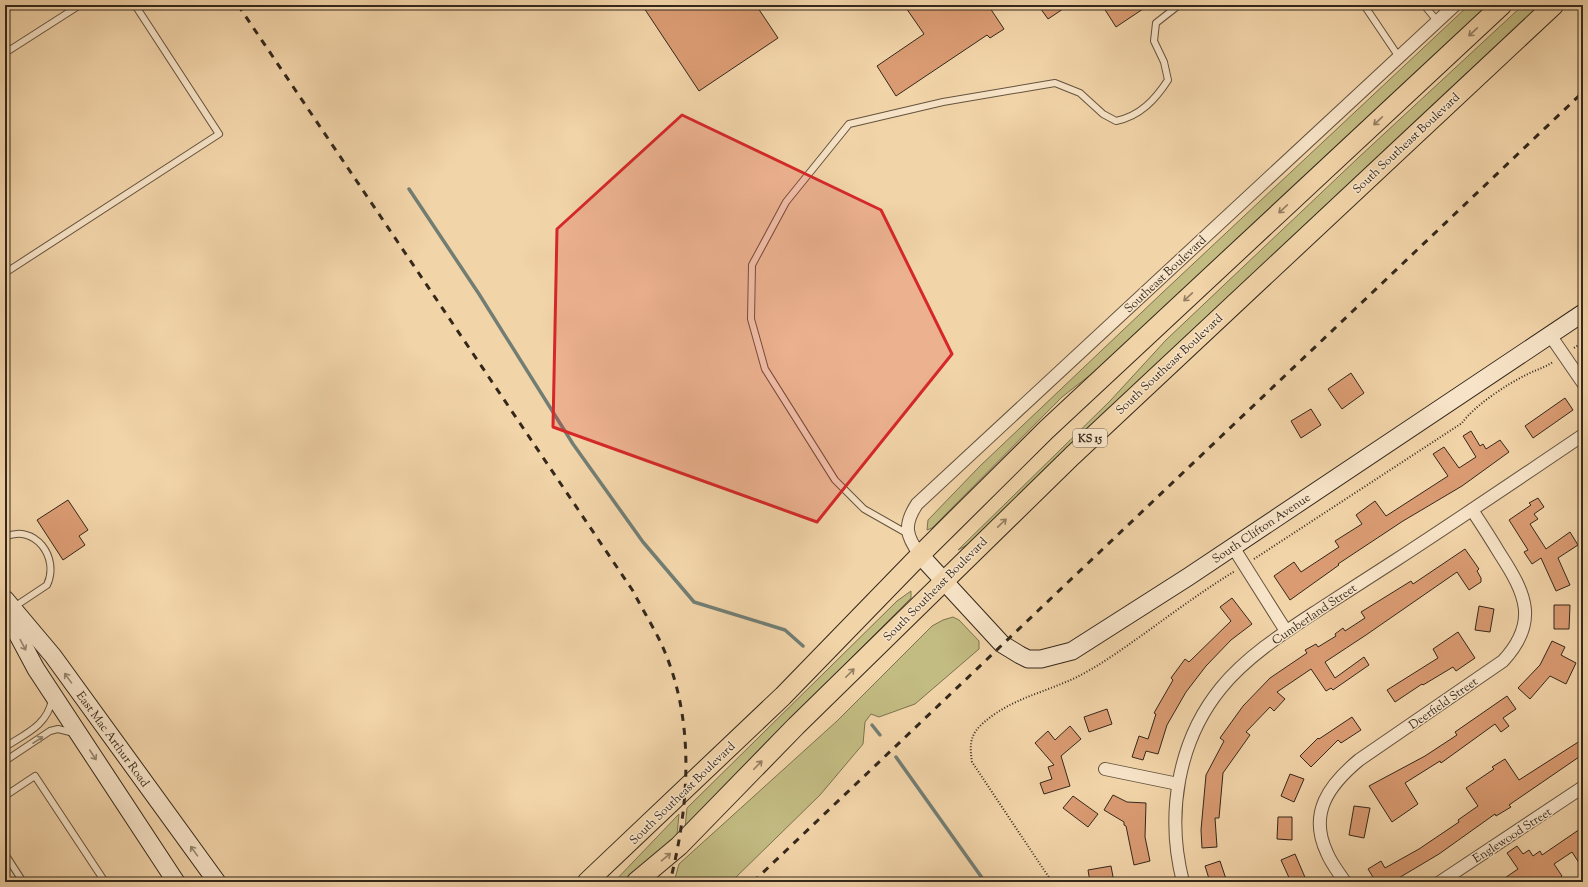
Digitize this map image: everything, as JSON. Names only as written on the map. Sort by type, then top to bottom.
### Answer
[{"type":"main road","name":"South Southeast Boulevard","points":[[587,882],[783,696],[920,555],[1046,430],[1502,5]]},
{"type":"main road","name":"South Southeast Boulevard","points":[[636,882],[679,846],[796,726],[1072,456],[1554,5]]},
{"type":"street","name":"Southeast Boulevard","points":[[908,534],[910,514],[917,504],[1455,5]]},
{"type":"street","name":"South Clifton Avenue","points":[[920,555],[1002,644],[1028,659],[1041,659],[1072,651],[1233,547],[1583,313]]},
{"type":"street","points":[[1550,335],[1583,383]]},
{"type":"street","name":"Cumberland Street","points":[[1183,882],[1177,851],[1175,824],[1178,784],[1192,738],[1221,687],[1254,656],[1286,631],[1472,510],[1583,435]]},
{"type":"street","name":"Deerfield Street","points":[[1345,882],[1327,855],[1322,841],[1319,825],[1321,810],[1332,786],[1338,778],[1360,760],[1503,661],[1512,652],[1522,631],[1525,608],[1523,596],[1510,569],[1472,510]]},
{"type":"street","points":[[908,534],[911,543],[920,555]]},
{"type":"street","points":[[1233,547],[1286,631]]},
{"type":"street","name":"East Mac Arthur Road","points":[[7,606],[36,669],[176,882]]},
{"type":"street","name":"East Mac Arthur Road","points":[[7,606],[52,656],[217,882]]},
{"type":"street","points":[[1105,769],[1178,784]]},
{"type":"street","name":"Englewood Street","points":[[1440,882],[1583,788]]},
{"type":"lane","points":[[5,53],[80,5]]},
{"type":"lane","points":[[5,273],[219,134],[135,5]]},
{"type":"lane","points":[[908,534],[864,508],[835,480],[766,370],[751,319],[752,265],[786,202],[849,124],[942,102],[1055,83],[1080,93],[1103,114],[1116,121],[1131,118],[1157,97],[1168,80],[1164,62],[1154,41],[1156,23],[1179,5]]},
{"type":"lane","points":[[1364,5],[1399,57]]},
{"type":"lane","points":[[1424,5],[1438,22]]},
{"type":"lane","points":[[5,537],[18,532],[31,535],[45,552],[50,568],[46,586],[7,606]]},
{"type":"lane","points":[[5,747],[42,723],[49,712],[53,694]]},
{"type":"lane","points":[[5,760],[50,732],[63,730],[82,738]]},
{"type":"lane","points":[[5,796],[35,776],[105,882]]},
{"type":"lane","points":[[5,854],[23,882]]},
{"type":"path","points":[[1052,882],[972,762],[970,746],[973,736],[979,727],[1003,709],[1044,689],[1077,677],[1117,652],[1244,566],[1462,423],[1477,407],[1519,379],[1540,370],[1583,342]]},
{"type":"highlighted area","points":[[682,115],[881,210],[952,354],[817,522],[553,427],[557,229]]},
{"type":"shaded area","points":[[1469,5],[1489,5],[1099,368],[1062,397],[932,528],[927,530],[928,520],[980,466]]},
{"type":"shaded area","points":[[1523,5],[1544,5],[976,540],[958,550],[1110,401],[1166,340],[1358,158]]},
{"type":"shaded area","points":[[911,591],[911,598],[783,726],[685,828],[687,808],[897,601]]},
{"type":"shaded area","points":[[953,617],[959,620],[979,641],[979,649],[915,704],[879,717],[871,714],[865,722],[863,744],[820,795],[731,882],[674,882],[679,864],[837,721],[932,626]]},
{"type":"shaded area","points":[[679,814],[677,835],[626,882],[614,882]]},
{"type":"building","points":[[642,5],[756,5],[778,38],[699,91]]},
{"type":"building","points":[[904,5],[988,5],[1004,29],[990,38],[987,35],[896,96],[877,66],[924,34]]},
{"type":"building","points":[[1038,5],[1069,5],[1048,19]]},
{"type":"building","points":[[1102,5],[1149,5],[1116,27]]},
{"type":"building","points":[[1351,373],[1364,393],[1342,409],[1328,389]]},
{"type":"building","points":[[1565,398],[1573,410],[1533,438],[1525,426]]},
{"type":"building","points":[[1311,409],[1321,425],[1301,438],[1291,421]]},
{"type":"building","points":[[1471,431],[1480,446],[1483,444],[1486,449],[1500,440],[1509,452],[1462,486],[1403,521],[1338,564],[1339,565],[1290,600],[1274,576],[1294,562],[1301,572],[1339,547],[1335,541],[1362,524],[1356,515],[1375,501],[1386,516],[1448,476],[1433,454],[1444,447],[1459,468],[1476,457],[1463,436]]},
{"type":"building","points":[[1538,498],[1544,507],[1534,514],[1538,519],[1530,524],[1546,549],[1570,532],[1578,545],[1558,558],[1570,585],[1556,591],[1541,558],[1532,564],[1524,552],[1528,550],[1509,520],[1531,505],[1529,503]]},
{"type":"building","points":[[68,500],[88,530],[79,536],[85,545],[63,560],[37,520]]},
{"type":"building","points":[[1465,549],[1479,569],[1477,571],[1481,578],[1481,582],[1469,590],[1457,572],[1325,662],[1335,678],[1364,657],[1369,665],[1333,690],[1331,688],[1326,691],[1311,669],[1277,692],[1285,699],[1274,711],[1270,707],[1246,732],[1250,735],[1223,773],[1219,818],[1215,818],[1217,847],[1202,848],[1201,830],[1206,775],[1224,741],[1220,738],[1243,706],[1270,678],[1307,653],[1305,650],[1316,644],[1318,647],[1336,636],[1335,634],[1343,628],[1345,631],[1365,618],[1361,612],[1411,581],[1413,584]]},
{"type":"building","points":[[1232,598],[1252,624],[1231,640],[1206,666],[1186,692],[1167,725],[1158,754],[1146,751],[1143,760],[1132,757],[1139,736],[1148,739],[1156,714],[1154,713],[1173,680],[1171,678],[1185,659],[1189,662],[1231,621],[1220,607]]},
{"type":"building","points":[[1554,605],[1570,605],[1569,629],[1554,629]]},
{"type":"building","points":[[1479,606],[1494,609],[1490,632],[1475,630]]},
{"type":"building","points":[[1458,632],[1475,658],[1456,671],[1453,667],[1423,685],[1422,684],[1395,702],[1387,690],[1438,658],[1433,649]]},
{"type":"building","points":[[1552,641],[1565,647],[1561,655],[1576,663],[1566,684],[1550,676],[1530,699],[1518,688],[1540,665]]},
{"type":"building","points":[[1507,696],[1516,709],[1503,718],[1509,726],[1501,732],[1495,724],[1441,763],[1440,761],[1405,783],[1418,804],[1392,822],[1369,786],[1425,756],[1457,735],[1455,732]]},
{"type":"building","points":[[1107,709],[1112,724],[1089,732],[1084,717]]},
{"type":"building","points":[[1352,717],[1361,730],[1341,743],[1338,740],[1311,767],[1300,756],[1318,738],[1319,739]]},
{"type":"building","points":[[1070,726],[1081,739],[1061,756],[1070,786],[1044,794],[1040,783],[1052,779],[1048,767],[1054,765],[1035,743],[1048,731],[1055,740]]},
{"type":"building","points":[[1583,739],[1583,763],[1579,757],[1509,805],[1511,807],[1496,816],[1495,814],[1439,854],[1392,882],[1376,882],[1368,869],[1381,861],[1385,868],[1419,849],[1459,822],[1458,820],[1478,806],[1466,788],[1494,769],[1492,767],[1505,759],[1519,780]]},
{"type":"building","points":[[1290,774],[1304,779],[1294,802],[1281,796]]},
{"type":"building","points":[[1113,795],[1127,802],[1146,803],[1145,837],[1150,861],[1134,865],[1124,822],[1104,810]]},
{"type":"building","points":[[1073,796],[1098,814],[1088,827],[1063,808]]},
{"type":"building","points":[[1354,806],[1370,808],[1364,838],[1349,835]]},
{"type":"building","points":[[1278,817],[1292,817],[1292,840],[1277,839]]},
{"type":"building","points":[[1583,827],[1583,869],[1572,852],[1554,864],[1564,882],[1499,882],[1518,869],[1507,853],[1517,846],[1523,854],[1529,850],[1533,856],[1540,851],[1542,855]]},
{"type":"building","points":[[1295,854],[1307,882],[1291,882],[1281,860]]},
{"type":"building","points":[[1220,861],[1227,882],[1210,882],[1205,866]]},
{"type":"building","points":[[1111,866],[1114,882],[1090,882],[1088,870]]},
{"type":"waterway","points":[[409,189],[479,294],[573,444],[643,542],[694,602],[785,630],[803,646]]},
{"type":"waterway","points":[[872,725],[880,735]]},
{"type":"waterway","points":[[896,757],[985,882]]},
{"type":"railway","points":[[238,5],[633,591],[659,639],[671,668],[679,698],[684,728],[686,759],[682,821],[670,882]]},
{"type":"railway","points":[[753,882],[1583,92]]}]
